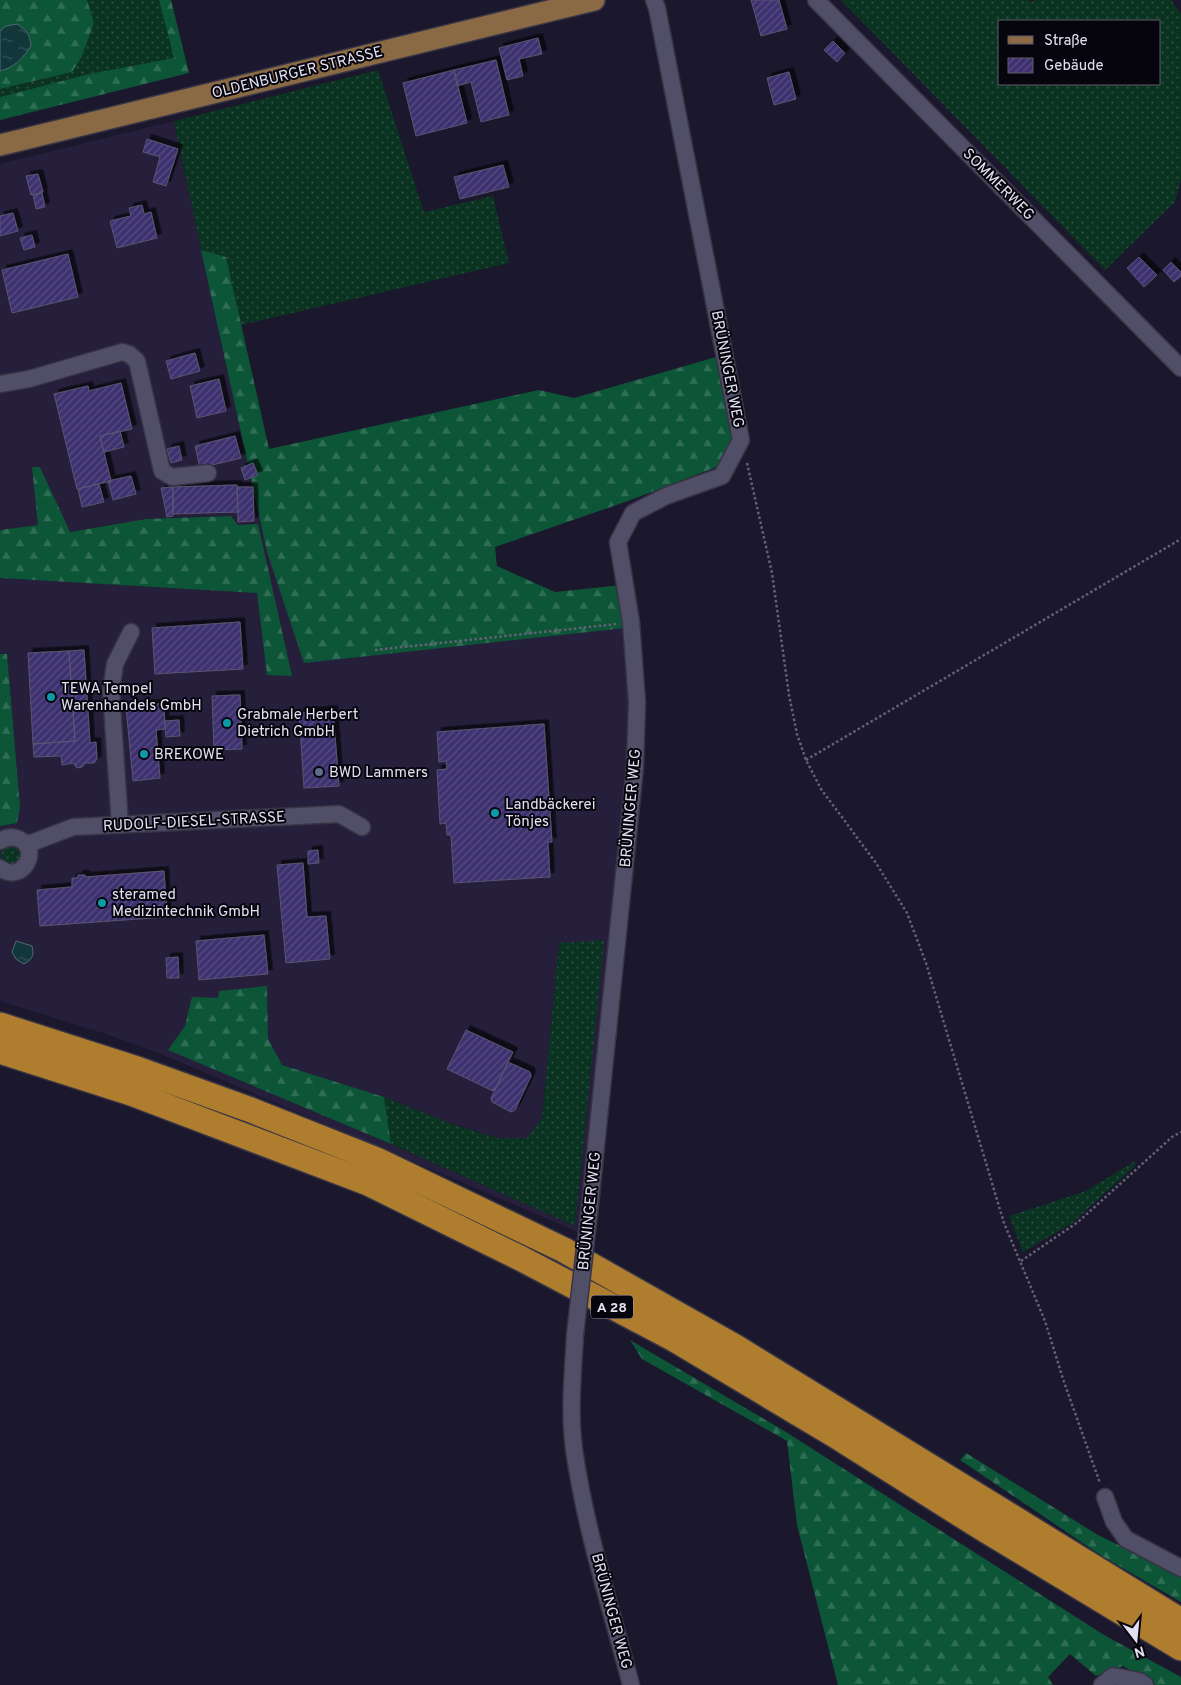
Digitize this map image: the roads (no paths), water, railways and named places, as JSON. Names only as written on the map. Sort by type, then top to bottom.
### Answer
[{"type":"highway","name":"A 28","points":[[0,1025],[137,1069],[377,1160],[564,1250],[737,1348],[1181,1621]]},
{"type":"highway","name":"A 28","points":[[0,1051],[131,1092],[368,1183],[522,1259],[690,1349],[833,1434],[990,1533],[1181,1648]]},
{"type":"main road","name":"OLDENBURGER STRASSE","points":[[0,145],[594,0]]},
{"type":"street","name":"BRÜNINGER WEG","points":[[631,1685],[585,1509],[574,1448],[571,1399],[575,1335],[635,767],[637,702],[631,622],[618,542],[633,512],[666,496],[722,476],[741,440],[654,0]]},
{"type":"street","name":"SOMMERWEG","points":[[816,0],[1181,368]]},
{"type":"street","points":[[0,384],[29,379],[122,352],[129,354],[137,362],[162,471],[172,477],[208,473]]},
{"type":"street","points":[[120,825],[111,691],[114,664],[131,632]]},
{"type":"street","name":"RUDOLF-DIESEL-STRASSE","points":[[26,845],[74,827],[339,814],[362,828]]},
{"type":"street","points":[[0,841],[12,837],[22,841],[26,845],[29,856],[24,867],[14,872],[8,872],[0,868]]},
{"type":"street","points":[[1105,1497],[1114,1522],[1126,1539],[1181,1568]]},
{"type":"street","points":[[1102,1685],[1114,1676],[1139,1681],[1145,1685]]},
{"type":"water","points":[[17,24],[27,33],[31,46],[18,62],[10,68],[0,71],[0,31],[6,26]]},
{"type":"water","points":[[16,941],[32,946],[32,956],[24,964],[16,959],[12,952]]},
{"type":"place","name":"TEWA Tempel Warenhandels GmbH","points":[[51,697]]},
{"type":"place","name":"Grabmale Herbert Dietrich GmbH","points":[[227,723]]},
{"type":"place","name":"BREKOWE","points":[[144,754]]},
{"type":"place","name":"BWD Lammers","points":[[319,772]]},
{"type":"place","name":"Landbäckerei Tönjes","points":[[495,813]]},
{"type":"place","name":"steramed Medizintechnik GmbH","points":[[102,903]]}]
